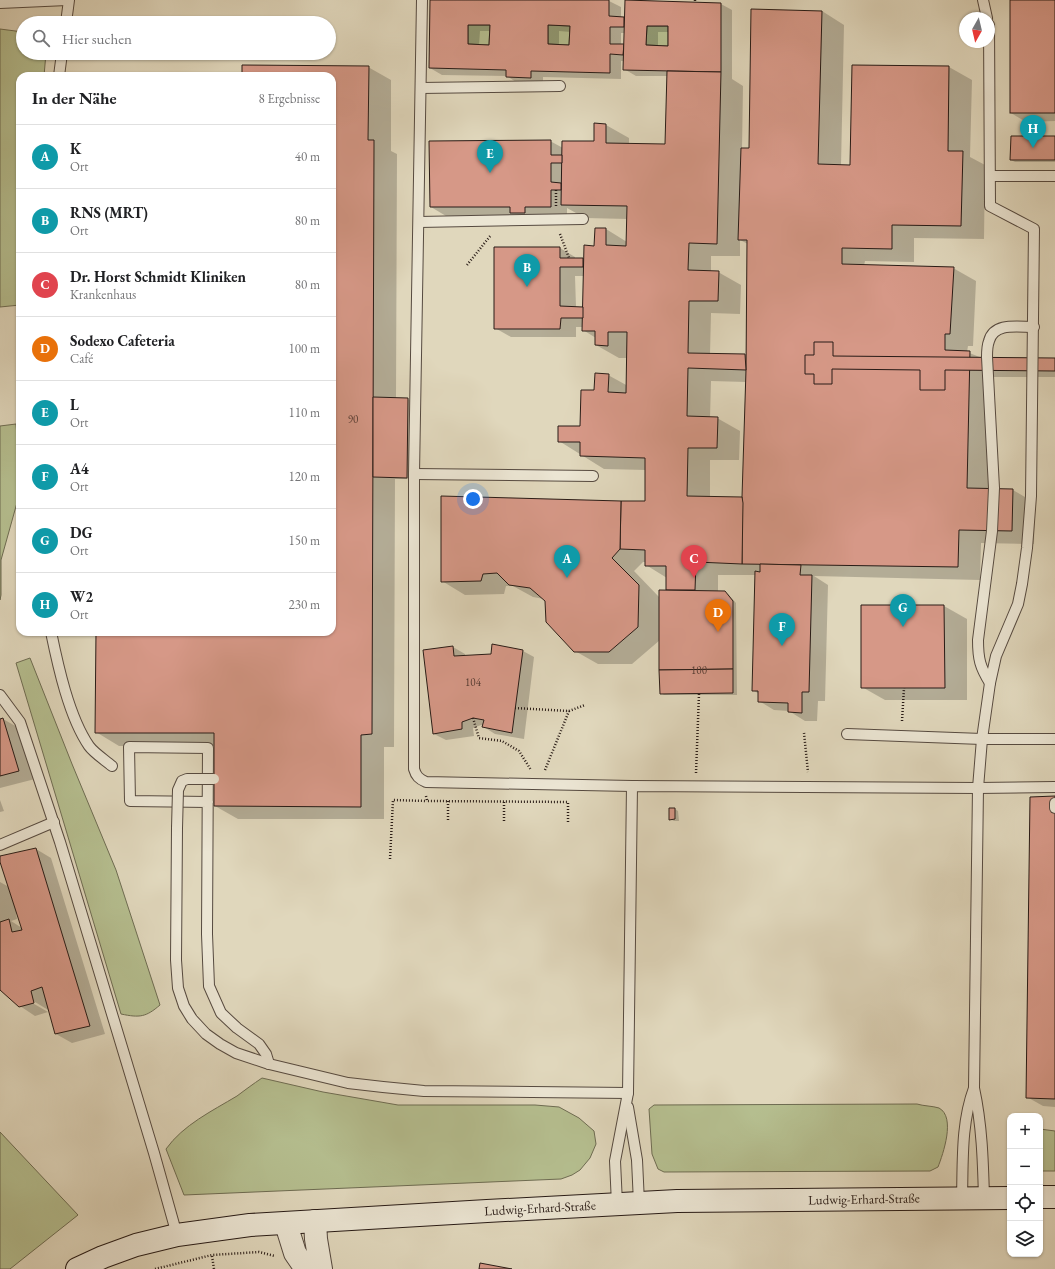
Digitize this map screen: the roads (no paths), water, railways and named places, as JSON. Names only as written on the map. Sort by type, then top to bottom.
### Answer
[{"type":"main road","points":[[1043,1197],[1055,1197]]},
{"type":"main road","name":"Ludwig-Erhard-Straße","points":[[77,1269],[103,1257],[177,1235],[227,1228],[315,1221],[639,1203],[1007,1198]]},
{"type":"main road","points":[[315,1221],[316,1239],[321,1269]]},
{"type":"main road","points":[[286,1224],[295,1253],[306,1269]]},
{"type":"lane","points":[[0,3],[68,0],[67,16]]},
{"type":"lane","points":[[422,0],[414,474],[414,769],[416,776],[426,782],[540,783],[632,786],[810,786],[1054,790]]},
{"type":"lane","points":[[983,0],[986,12]]},
{"type":"lane","points":[[984,1198],[983,1152],[980,1115],[974,1088],[978,788],[982,739],[990,683],[996,656],[1018,604],[1027,548],[1031,496],[1034,327],[1034,229],[990,206],[989,48]]},
{"type":"lane","points":[[60,72],[61,60]]},
{"type":"lane","points":[[421,88],[560,86]]},
{"type":"lane","points":[[990,176],[1055,176]]},
{"type":"lane","points":[[419,222],[583,219]]},
{"type":"lane","points":[[990,683],[983,672],[978,658],[978,640],[992,531],[994,488],[987,358],[989,341],[993,333],[1000,328],[1034,327]]},
{"type":"lane","points":[[414,474],[593,476]]},
{"type":"lane","points":[[52,636],[56,657],[74,718],[89,746],[112,766]]},
{"type":"lane","points":[[0,695],[20,722],[54,822],[154,1153],[177,1235]]},
{"type":"lane","points":[[846,734],[982,739],[1055,739]]},
{"type":"lane","points":[[208,802],[130,801],[129,747],[208,748],[208,802],[207,934],[209,986],[222,1013],[237,1028],[259,1044],[266,1054],[269,1064]]},
{"type":"lane","points":[[214,779],[187,779],[182,781],[178,790],[176,975],[178,988],[184,1006],[192,1019],[220,1044],[236,1053],[269,1064],[348,1083],[424,1091],[628,1097]]},
{"type":"lane","points":[[632,786],[628,1097],[637,1160],[639,1203]]},
{"type":"lane","points":[[1055,803],[1055,808]]},
{"type":"lane","points":[[0,845],[54,822]]},
{"type":"lane","points":[[962,1198],[964,1132],[967,1110],[974,1088]]},
{"type":"lane","points":[[617,1204],[616,1161],[628,1097]]},
{"type":"place","name":"W2","points":[[1033,148]]},
{"type":"place","name":"L","points":[[490,173]]},
{"type":"place","name":"RNS (MRT)","points":[[527,287]]},
{"type":"place","name":"K","points":[[567,578]]},
{"type":"place","name":"Dr. Horst Schmidt Kliniken","points":[[694,578]]},
{"type":"place","name":"DG","points":[[903,627]]},
{"type":"place","name":"Sodexo Cafeteria","points":[[718,632]]},
{"type":"place","name":"A4","points":[[782,646]]}]
